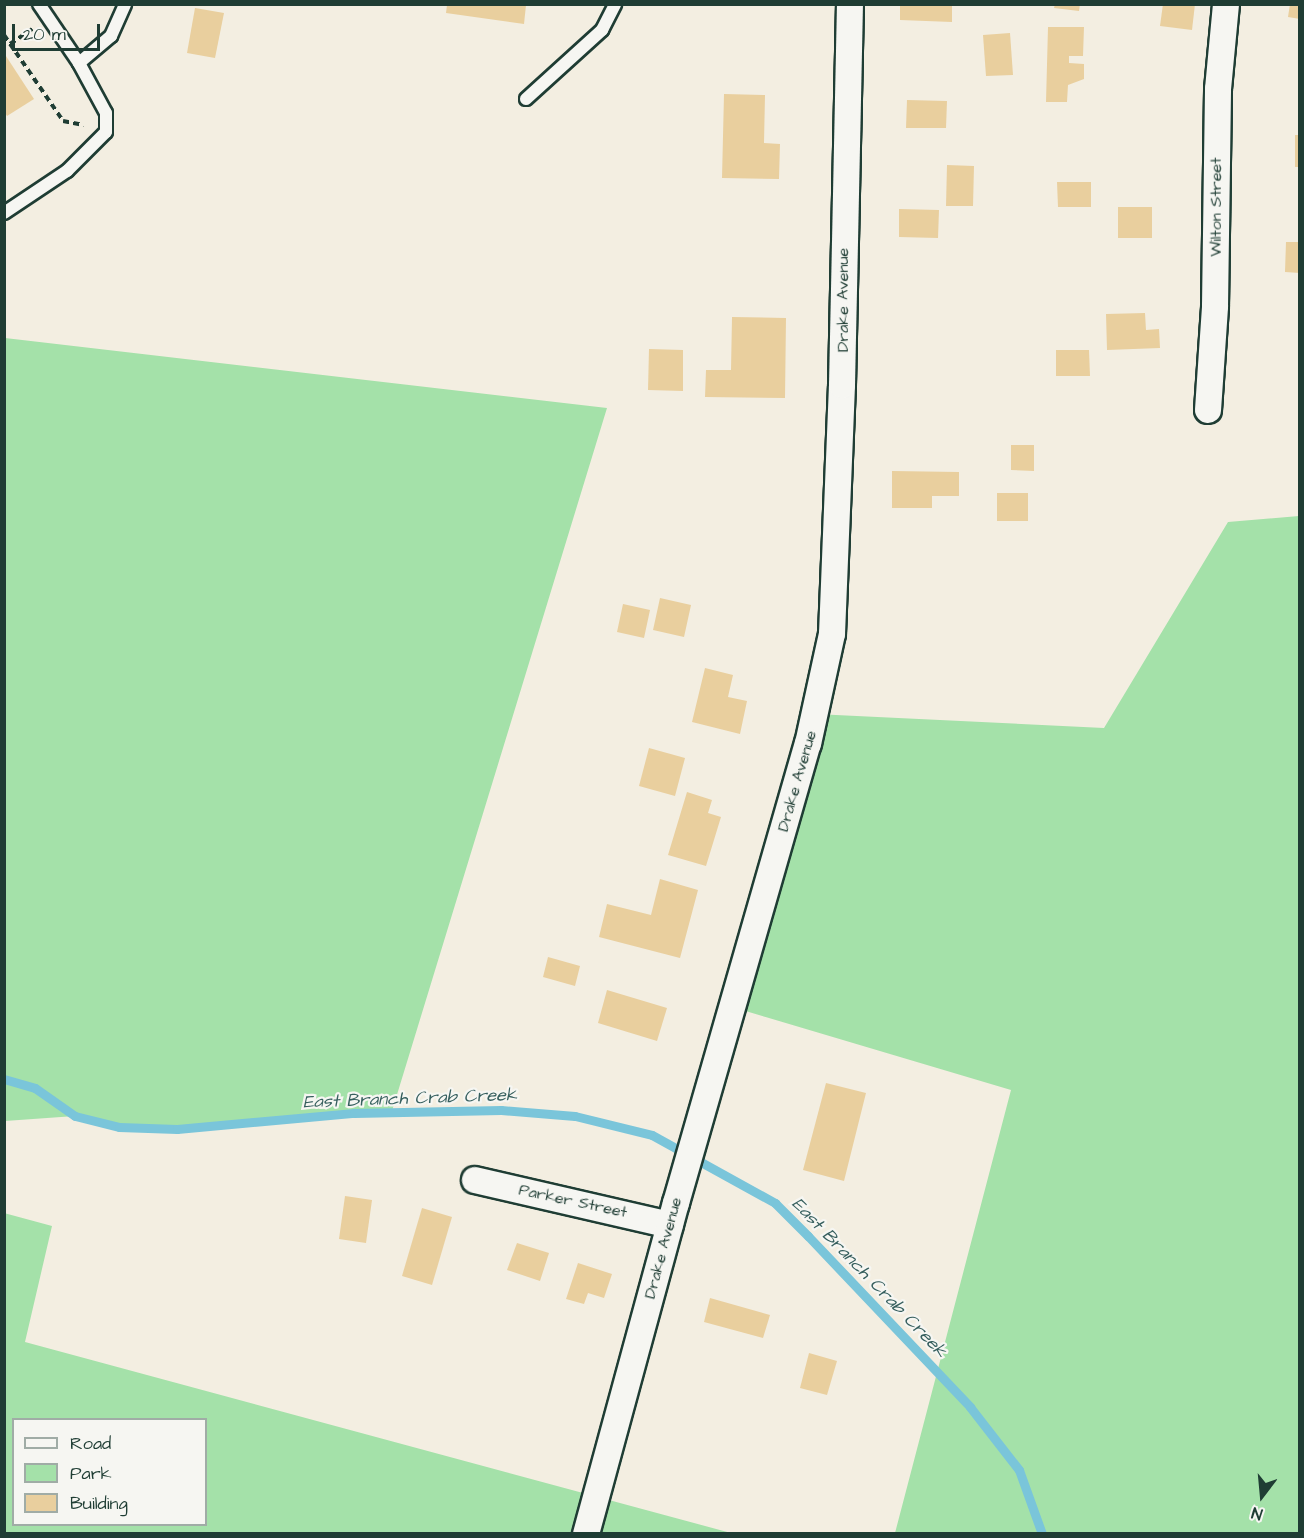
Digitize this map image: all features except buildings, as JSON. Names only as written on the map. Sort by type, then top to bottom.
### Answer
[{"type":"street","name":"Drake Avenue","points":[[586,1533],[673,1214],[808,744],[832,634],[842,385],[850,4]]},
{"type":"street","name":"Wilton Street","points":[[1208,410],[1215,306],[1218,89],[1226,4]]},
{"type":"street","name":"Parker Street","points":[[475,1180],[673,1214]]},
{"type":"lane","points":[[4,213],[67,171],[93,149],[106,130],[106,113],[79,63],[39,4]]},
{"type":"lane","points":[[79,63],[111,36],[125,4]]},
{"type":"lane","points":[[526,99],[602,30],[615,4]]},
{"type":"path","points":[[4,35],[63,121],[106,130]]},
{"type":"green space","points":[[5,338],[607,408],[392,1111],[177,1129],[119,1127],[75,1116],[5,1121]]},
{"type":"green space","points":[[1299,516],[1299,1533],[895,1533],[1011,1090],[732,1007],[815,714],[1104,728],[1228,522]]},
{"type":"green space","points":[[4,1213],[52,1226],[25,1342],[731,1533],[5,1533]]},
{"type":"waterway","name":"East Branch Crab Creek","points":[[4,1079],[35,1088],[75,1116],[119,1127],[177,1129],[354,1113],[501,1110],[575,1116],[652,1135],[775,1203],[808,1236],[970,1407],[1019,1470],[1042,1534]]}]
